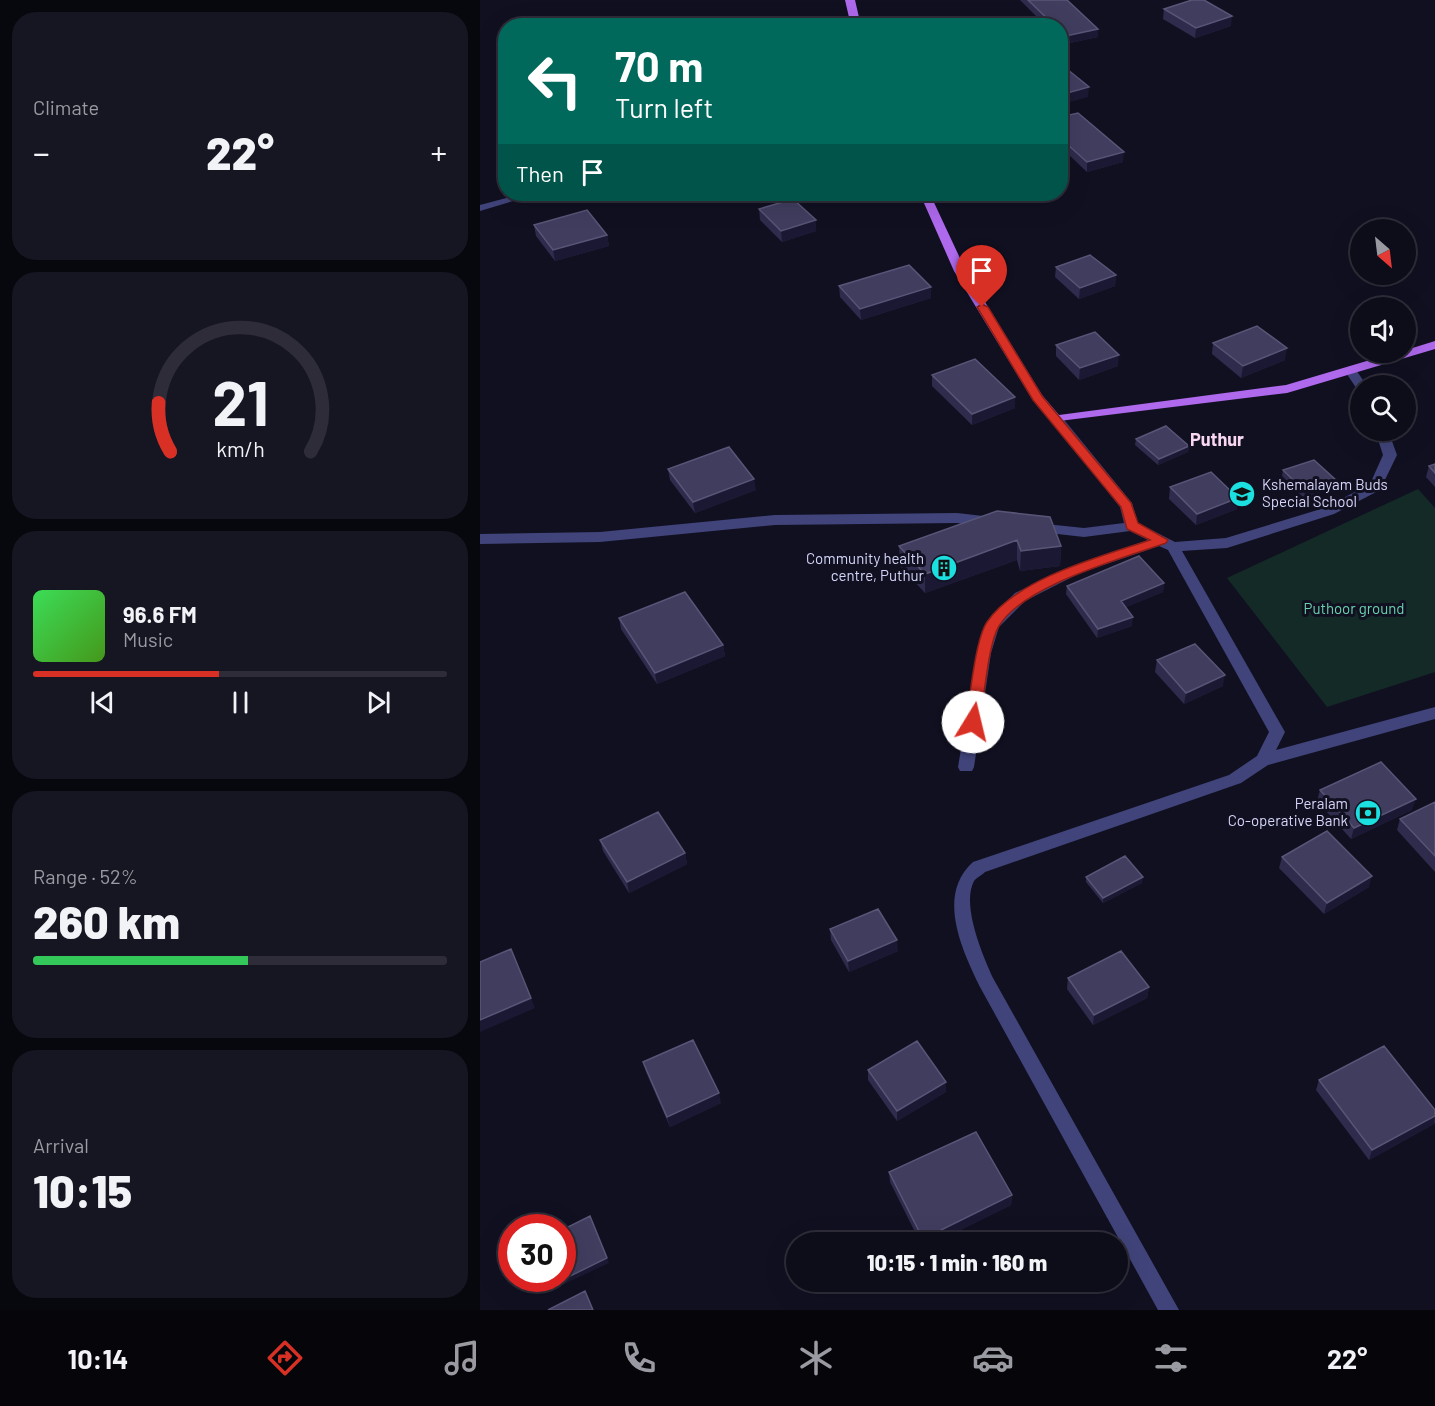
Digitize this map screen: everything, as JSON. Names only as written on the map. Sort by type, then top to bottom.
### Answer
[{"type":"main road","points":[[850,0],[854,18]]},
{"type":"main road","points":[[928,201],[960,271],[1037,398],[1056,419],[1287,389],[1435,345]]},
{"type":"street","points":[[480,208],[506,201]]},
{"type":"street","points":[[1350,370],[1353,375]]},
{"type":"street","points":[[1056,419],[1127,506],[1132,526]]},
{"type":"street","points":[[966,767],[984,653],[992,625],[1020,597],[1075,570],[1167,544],[1227,543],[1329,511],[1376,487],[1390,455],[1385,441]]},
{"type":"street","points":[[480,539],[600,537],[776,520],[957,518],[1003,524]]},
{"type":"street","points":[[1026,527],[1083,534],[1113,531],[1132,526],[1167,544],[1277,732],[1263,760]]},
{"type":"street","points":[[1169,1310],[986,982],[967,939],[963,897],[966,879],[979,867],[1235,779],[1263,760],[1435,713]]},
{"type":"green space","name":"Puthoor ground","points":[[1418,489],[1435,508],[1435,672],[1327,707],[1227,578]]},
{"type":"building","points":[[1028,0],[1067,0],[1098,29],[1068,36],[1068,18],[1047,18]]},
{"type":"building","points":[[1192,0],[1204,0],[1232,16],[1196,28],[1164,9]]},
{"type":"building","points":[[1068,70],[1089,87],[1068,93]]},
{"type":"building","points":[[1078,113],[1124,152],[1087,162],[1068,145],[1068,115]]},
{"type":"building","points":[[786,201],[795,201],[816,220],[781,231],[759,209]]},
{"type":"building","points":[[587,210],[607,235],[553,250],[534,225]]},
{"type":"building","points":[[1090,255],[1116,275],[1080,288],[1056,267]]},
{"type":"building","points":[[909,265],[931,287],[860,309],[839,286]]},
{"type":"building","points":[[1257,326],[1287,348],[1243,366],[1213,343]]},
{"type":"building","points":[[1095,332],[1119,355],[1080,368],[1056,345]]},
{"type":"building","points":[[975,359],[1015,397],[972,414],[932,375]]},
{"type":"building","points":[[1166,426],[1189,446],[1159,459],[1136,439]]},
{"type":"building","points":[[729,447],[754,479],[693,502],[668,469]]},
{"type":"building","points":[[1314,460],[1337,481],[1305,492],[1283,470]]},
{"type":"building","points":[[1435,464],[1435,473],[1429,466]]},
{"type":"building","points":[[1211,472],[1238,498],[1197,514],[1170,487]]},
{"type":"building","points":[[997,511],[1050,517],[1061,546],[1021,551],[1017,540],[925,574],[899,546]]},
{"type":"building","points":[[1139,556],[1164,583],[1121,601],[1133,617],[1098,629],[1067,586]]},
{"type":"building","points":[[685,592],[723,645],[655,673],[619,618]]},
{"type":"building","points":[[1195,644],[1225,675],[1186,693],[1157,660]]},
{"type":"building","points":[[1381,762],[1416,799],[1354,828],[1320,790]]},
{"type":"building","points":[[1435,802],[1435,856],[1400,819]]},
{"type":"building","points":[[658,812],[685,853],[627,882],[600,840]]},
{"type":"building","points":[[1327,831],[1372,876],[1327,903],[1282,857]]},
{"type":"building","points":[[1125,856],[1143,877],[1103,898],[1086,877]]},
{"type":"building","points":[[878,909],[897,940],[848,961],[830,929]]},
{"type":"building","points":[[511,949],[531,998],[480,1020],[480,962]]},
{"type":"building","points":[[1121,951],[1149,987],[1094,1015],[1068,978]]},
{"type":"building","points":[[693,1040],[719,1093],[667,1117],[643,1062]]},
{"type":"building","points":[[917,1041],[946,1082],[897,1111],[868,1070]]},
{"type":"building","points":[[1384,1046],[1435,1110],[1435,1116],[1372,1150],[1319,1080]]},
{"type":"building","points":[[976,1132],[1012,1195],[937,1232],[919,1232],[889,1172]]},
{"type":"building","points":[[590,1216],[607,1258],[576,1273],[576,1223]]},
{"type":"building","points":[[585,1291],[593,1310],[548,1310]]},
{"type":"place","name":"Kshemalayam Buds Special School","points":[[1242,494]]},
{"type":"place","name":"Community health centre, Puthur","points":[[944,568]]},
{"type":"place","name":"Peralam Co-operative Bank","points":[[1368,813]]},
{"type":"district","name":"Puthur","points":[[1217,440]]},
{"type":"route","points":[[973,722],[984,653],[992,625],[1020,597],[1075,570],[1162,540],[1132,526],[1127,506],[1037,398],[982,307]]}]
